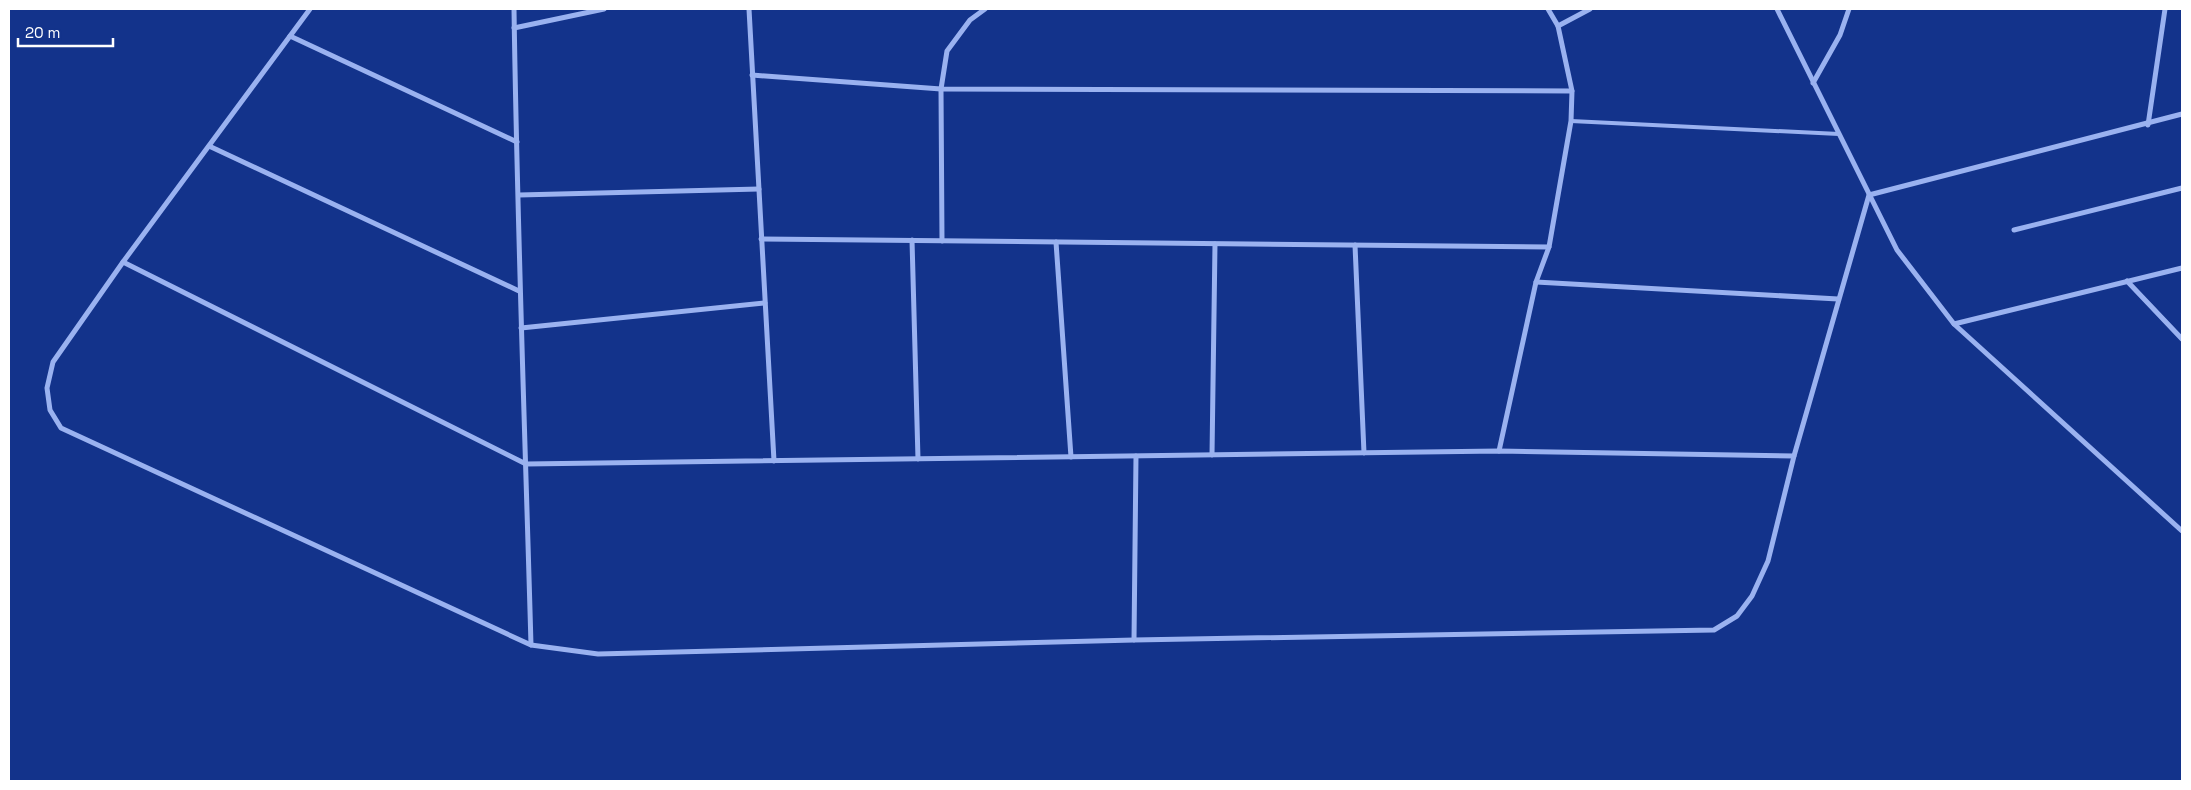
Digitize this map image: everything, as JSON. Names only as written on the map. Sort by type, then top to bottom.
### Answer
[{"type":"street","points":[[310,9],[123,262],[53,362],[47,388],[50,410],[61,428],[531,645],[598,654],[1134,640],[1714,630],[1737,616],[1752,596],[1768,561],[1794,456],[1869,195]]},
{"type":"street","points":[[514,9],[520,195],[519,291],[531,645]]},
{"type":"street","points":[[514,28],[604,9]]},
{"type":"street","points":[[749,9],[774,461]]},
{"type":"street","points":[[942,241],[941,89],[947,51],[970,20],[985,9]]},
{"type":"street","points":[[1499,451],[1536,282],[1549,247],[1570,121],[1572,91],[1558,26],[1548,9]]},
{"type":"street","points":[[1558,26],[1590,9]]},
{"type":"street","points":[[1777,9],[1897,250],[1954,324],[2182,530]]},
{"type":"street","points":[[1813,83],[1840,35],[1849,9]]},
{"type":"street","points":[[2148,124],[2166,9]]},
{"type":"street","points":[[290,36],[517,142]]},
{"type":"street","points":[[752,75],[941,89],[1572,91]]},
{"type":"street","points":[[1869,195],[2182,114]]},
{"type":"street","points":[[209,146],[519,291]]},
{"type":"street","points":[[2014,230],[2182,188]]},
{"type":"street","points":[[520,195],[759,189]]},
{"type":"street","points":[[761,239],[1549,247]]},
{"type":"street","points":[[912,240],[918,459]]},
{"type":"street","points":[[1056,242],[1071,457]]},
{"type":"street","points":[[1212,455],[1215,244]]},
{"type":"street","points":[[1356,245],[1364,453]]},
{"type":"street","points":[[123,262],[526,464],[1499,451],[1794,456]]},
{"type":"street","points":[[1954,324],[2182,268]]},
{"type":"street","points":[[2126,281],[2182,339]]},
{"type":"street","points":[[1536,282],[1838,299]]},
{"type":"street","points":[[521,328],[765,304]]},
{"type":"street","points":[[1134,640],[1136,456]]},
{"type":"lane","points":[[1570,121],[1839,134]]}]
